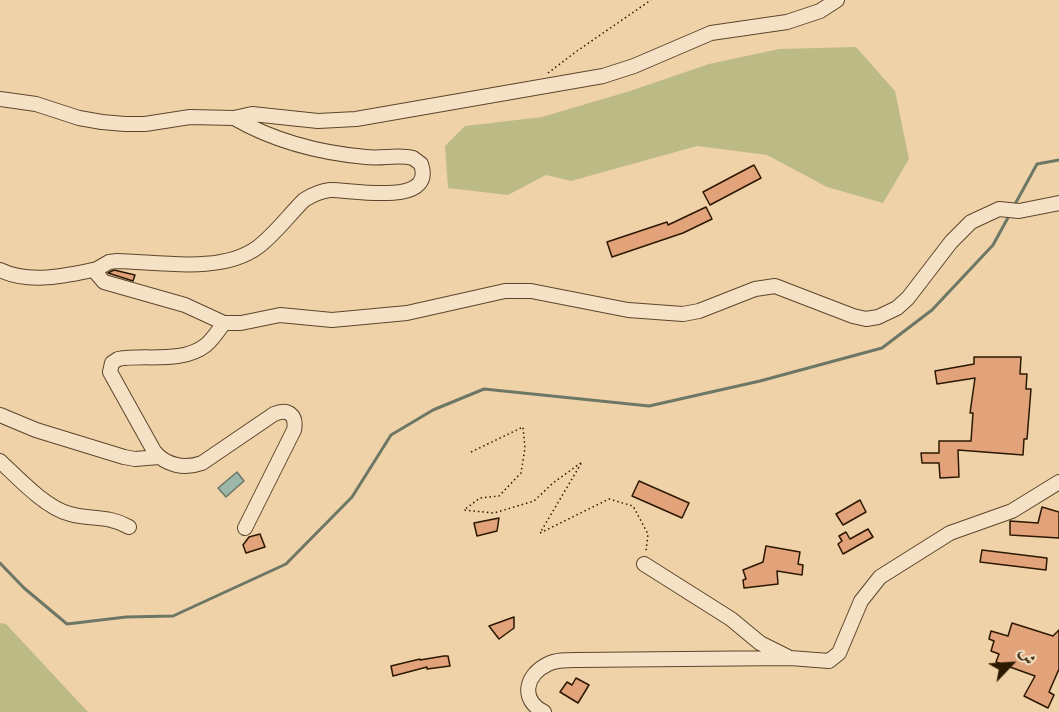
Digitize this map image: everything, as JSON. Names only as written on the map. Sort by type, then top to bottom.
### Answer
[{"type":"street","points":[[0,99],[36,104],[79,118],[114,123],[145,124],[190,117],[234,118],[252,114],[318,121],[356,119],[603,76],[634,66],[711,33],[787,22],[820,11],[837,0]]},
{"type":"street","points":[[0,270],[14,276],[42,277],[75,274],[117,261],[209,264],[225,262],[239,258],[261,245],[304,200],[312,195],[332,190],[398,193],[415,187],[422,177],[421,164],[413,158],[350,156],[298,145],[255,130],[234,118]]},
{"type":"street","points":[[97,269],[99,278],[104,282],[186,306],[224,323],[241,323],[280,315],[332,320],[378,316],[430,309],[517,290],[628,310],[682,314],[699,311],[766,286],[784,288],[853,316],[872,318],[886,315],[908,298],[951,242],[971,222],[999,209],[1014,210],[1059,203]]},
{"type":"street","points":[[159,457],[111,378],[110,367],[112,363],[125,358],[177,356],[199,350],[224,323]]},
{"type":"street","points":[[0,415],[36,430],[124,457],[135,459],[159,457],[177,465],[196,465],[219,453],[274,414],[286,410],[295,421],[294,430],[244,528]]},
{"type":"street","points":[[0,461],[27,486],[64,512],[113,519],[129,527]]},
{"type":"street","points":[[544,712],[530,700],[529,687],[537,672],[554,662],[790,658],[824,662],[833,659],[842,648],[861,600],[880,577],[950,533],[1012,511],[1059,482]]},
{"type":"street","points":[[644,564],[731,619],[760,643],[790,658]]},
{"type":"path","points":[[547,74],[651,0]]},
{"type":"path","points":[[471,452],[523,427],[525,448],[521,473],[499,496],[480,498],[464,510],[494,513],[534,501],[553,483],[582,462],[540,533],[609,499],[617,501],[633,506],[648,534],[644,564]]},
{"type":"shaded area","points":[[856,47],[895,91],[909,159],[883,203],[827,187],[767,155],[697,146],[571,181],[546,175],[508,195],[448,188],[445,146],[465,126],[542,117],[630,91],[709,64],[779,49]]},
{"type":"shaded area","points":[[237,472],[244,481],[226,497],[218,488]]},
{"type":"shaded area","points":[[0,623],[6,624],[88,712],[0,712]]},
{"type":"building","points":[[754,165],[761,178],[710,205],[703,192]]},
{"type":"building","points":[[706,207],[712,219],[683,233],[612,257],[607,242],[667,222],[668,225]]},
{"type":"building","points":[[114,270],[135,275],[133,281],[108,273]]},
{"type":"building","points":[[974,357],[1021,357],[1020,374],[1027,374],[1026,389],[1031,389],[1027,439],[1024,439],[1023,455],[958,450],[959,477],[940,478],[939,463],[922,463],[921,453],[939,453],[939,441],[971,441],[973,413],[970,413],[975,378],[937,384],[935,371],[974,364]]},
{"type":"building","points":[[639,481],[689,503],[682,518],[632,496]]},
{"type":"building","points":[[860,500],[866,512],[843,525],[836,514]]},
{"type":"building","points":[[1042,507],[1059,512],[1059,538],[1010,535],[1010,521],[1038,523]]},
{"type":"building","points":[[499,518],[497,531],[477,536],[474,523]]},
{"type":"building","points":[[868,529],[873,537],[843,554],[838,544],[842,541],[839,536],[846,532],[850,539]]},
{"type":"building","points":[[260,534],[265,547],[246,553],[243,545],[249,537]]},
{"type":"building","points":[[766,546],[800,552],[798,564],[803,565],[802,575],[777,571],[778,584],[744,588],[743,580],[746,579],[743,570],[763,562]]},
{"type":"building","points":[[982,550],[1047,558],[1046,570],[980,562]]},
{"type":"building","points":[[514,617],[514,628],[499,639],[489,626]]},
{"type":"building","points":[[1012,623],[1053,636],[1059,630],[1059,669],[1049,692],[1054,695],[1048,708],[1024,696],[1035,676],[996,662],[999,654],[991,651],[994,641],[989,639],[991,631],[1008,636]]},
{"type":"building","points":[[448,656],[450,666],[427,669],[427,667],[393,676],[391,666]]},
{"type":"building","points":[[576,678],[589,685],[578,703],[560,692],[567,682],[572,685]]},
{"type":"waterway","points":[[1014,206],[1037,164],[1059,160]]},
{"type":"waterway","points":[[0,563],[24,588],[67,624],[126,617],[173,616],[286,564],[352,497],[391,435],[433,410],[484,389],[649,406],[760,381],[882,348],[932,310],[993,245],[1010,214]]}]
